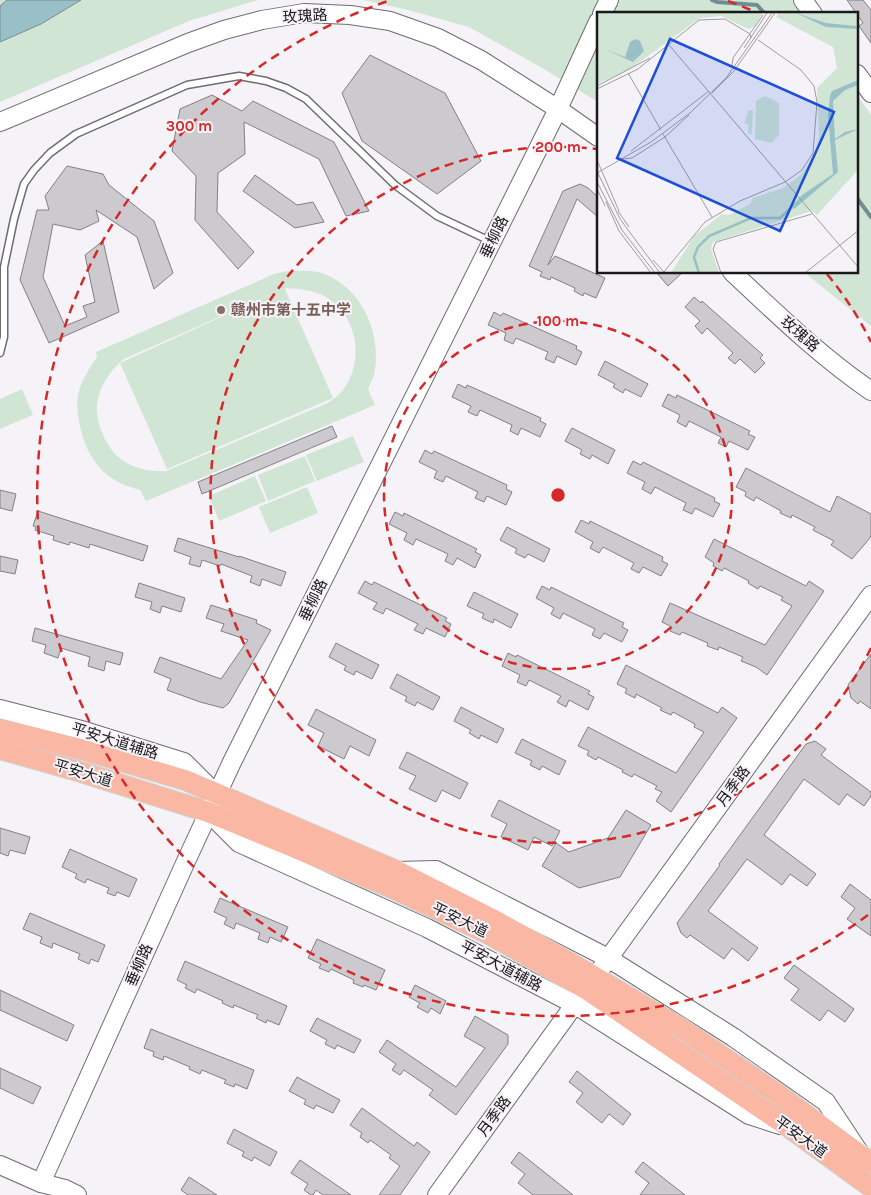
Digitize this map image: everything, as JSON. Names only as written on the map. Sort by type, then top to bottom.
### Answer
[{"type":"main road","name":"平安大道","points":[[0,729],[84,750],[184,780],[213,803]]},
{"type":"main road","name":"平安大道","points":[[0,749],[81,772],[213,803],[394,879],[585,990],[790,1128],[871,1188]]},
{"type":"main road","name":"平安大道","points":[[585,990],[682,1029],[779,1095],[867,1159]]},
{"type":"street","points":[[603,12],[609,0]]},
{"type":"street","points":[[803,0],[812,12]]},
{"type":"street","name":"玫瑰路","points":[[0,122],[188,43],[224,30],[262,20],[304,13],[350,15],[390,21],[438,38],[481,60],[597,136]]},
{"type":"street","name":"垂柳路","points":[[47,1189],[213,803],[558,109],[597,24]]},
{"type":"street","points":[[858,75],[870,90]]},
{"type":"street","name":"玫瑰路","points":[[734,274],[795,331],[871,392]]},
{"type":"street","name":"月季路","points":[[437,1195],[871,595]]},
{"type":"street","name":"平安大道辅路","points":[[0,709],[85,731],[184,762],[239,842],[427,928],[585,990]]},
{"type":"street","points":[[0,722],[23,715]]},
{"type":"street","points":[[427,928],[394,879],[436,870],[608,958],[733,1037],[826,1102],[867,1159]]},
{"type":"street","points":[[682,1029],[733,1037]]},
{"type":"street","points":[[0,1165],[47,1189],[65,1189],[76,1195]]},
{"type":"lane","points":[[0,353],[4,336],[4,267],[14,219],[24,184],[50,153],[76,134],[187,85],[239,76],[266,81],[286,88],[306,99],[395,185],[437,216],[491,242]]},
{"type":"green space","points":[[0,0],[258,0],[189,21],[0,102]]},
{"type":"green space","points":[[363,0],[796,0],[805,12],[597,12],[597,101],[469,27]]},
{"type":"green space","points":[[858,96],[871,115],[871,326],[806,274],[858,274]]},
{"type":"green space","points":[[287,271],[318,272],[333,278],[346,287],[357,299],[366,312],[372,327],[375,343],[374,375],[368,389],[375,405],[146,501],[140,490],[117,481],[108,475],[93,459],[88,449],[83,438],[77,411],[79,390],[97,357],[96,352],[274,274]],"holes":[[[283,289],[120,363],[167,469],[333,398],[285,289],[311,291],[324,296],[335,304],[351,326],[356,352],[354,365],[350,378],[338,395],[328,403],[166,471],[145,470],[135,467],[126,463],[112,450],[106,442],[99,425],[97,405],[103,385],[119,363],[124,359]]]},
{"type":"green space","points":[[22,389],[33,415],[0,429],[0,399]]},
{"type":"green space","points":[[353,436],[364,462],[317,481],[306,455]]},
{"type":"green space","points":[[305,456],[315,481],[268,501],[258,475]]},
{"type":"green space","points":[[255,476],[266,501],[219,521],[209,496]]},
{"type":"green space","points":[[307,487],[318,513],[270,533],[259,507]]},
{"type":"water","points":[[7,0],[81,0],[41,24],[0,42],[0,6]]},
{"type":"building","points":[[847,0],[863,0],[871,10],[871,43],[859,26],[863,23],[858,16],[858,12],[855,12]]},
{"type":"building","points":[[370,55],[445,93],[481,161],[437,194],[362,141],[342,93]]},
{"type":"building","points":[[212,95],[242,111],[253,101],[334,142],[369,211],[346,216],[319,159],[244,122],[245,154],[218,173],[217,212],[254,252],[238,269],[195,220],[196,176],[172,151],[180,109]]},
{"type":"building","points":[[67,166],[103,174],[109,185],[154,221],[173,273],[154,289],[137,237],[96,210],[99,221],[80,230],[53,224],[43,277],[65,326],[87,317],[83,306],[95,302],[85,255],[103,241],[119,312],[49,343],[20,280],[37,210],[49,210],[45,196]]},
{"type":"building","points":[[255,175],[297,205],[313,202],[324,222],[295,228],[243,191]]},
{"type":"building","points":[[580,184],[588,188],[597,196],[597,216],[577,199],[548,265],[555,256],[605,278],[596,298],[584,293],[583,296],[574,291],[575,288],[551,277],[550,280],[540,276],[542,272],[529,266],[563,191]]},
{"type":"building","points":[[658,274],[681,274],[668,286]]},
{"type":"building","points":[[694,297],[701,303],[702,301],[763,355],[760,358],[765,363],[755,373],[740,359],[735,364],[728,358],[733,353],[707,328],[702,334],[695,326],[700,321],[685,307]]},
{"type":"building","points":[[494,312],[501,316],[503,313],[577,346],[576,349],[582,352],[576,365],[557,356],[554,363],[545,359],[548,352],[516,338],[513,344],[504,340],[506,333],[488,325]]},
{"type":"building","points":[[605,361],[648,384],[641,397],[625,389],[623,393],[613,387],[615,384],[598,375]]},
{"type":"building","points":[[458,384],[466,388],[467,385],[541,418],[540,421],[546,424],[540,437],[521,428],[518,435],[510,431],[512,425],[480,410],[477,416],[468,412],[471,406],[452,397]]},
{"type":"building","points":[[668,394],[676,398],[677,395],[750,431],[748,434],[755,437],[748,450],[729,441],[726,447],[718,443],[721,437],[689,421],[686,427],[677,422],[680,415],[662,406]]},
{"type":"building","points":[[332,426],[337,437],[202,494],[198,482]]},
{"type":"building","points":[[572,428],[615,450],[608,464],[592,455],[590,459],[580,454],[582,450],[565,441]]},
{"type":"building","points":[[425,450],[432,454],[434,451],[507,485],[506,489],[512,492],[506,505],[487,496],[484,502],[475,498],[478,492],[446,476],[443,482],[434,478],[437,471],[419,462]]},
{"type":"building","points":[[633,461],[641,465],[643,462],[715,498],[714,501],[720,504],[713,517],[695,508],[692,514],[683,510],[686,503],[655,487],[651,494],[642,489],[645,482],[627,473]]},
{"type":"building","points":[[746,468],[830,512],[837,496],[871,514],[870,538],[852,559],[831,545],[834,541],[813,530],[815,527],[792,515],[791,518],[780,513],[781,511],[756,497],[754,501],[745,496],[746,492],[736,487]]},
{"type":"building","points":[[0,490],[16,494],[12,511],[0,508]]},
{"type":"building","points":[[38,511],[148,546],[143,561],[90,544],[89,548],[70,542],[69,545],[53,540],[54,536],[35,530],[36,527],[33,526]]},
{"type":"building","points":[[395,512],[403,516],[404,513],[477,549],[475,552],[481,555],[475,568],[457,558],[453,565],[445,561],[448,554],[416,539],[413,545],[404,540],[407,533],[389,524]]},
{"type":"building","points":[[581,520],[589,524],[590,521],[663,557],[662,561],[668,564],[661,576],[643,567],[639,573],[631,569],[634,563],[603,547],[599,553],[590,548],[593,542],[575,532]]},
{"type":"building","points":[[507,527],[550,549],[544,562],[528,554],[525,558],[515,553],[517,549],[500,540]]},
{"type":"building","points":[[178,538],[286,572],[281,586],[262,579],[260,586],[250,582],[252,576],[221,564],[220,566],[202,560],[200,567],[189,564],[191,557],[174,551]]},
{"type":"building","points":[[714,539],[806,586],[809,581],[824,591],[767,675],[756,667],[741,661],[743,657],[719,647],[718,650],[707,646],[708,643],[682,632],[680,635],[670,631],[672,627],[662,622],[670,603],[765,645],[792,606],[781,600],[783,597],[760,586],[758,589],[748,583],[749,581],[724,568],[722,571],[713,566],[714,563],[705,557]]},
{"type":"building","points":[[0,556],[18,560],[15,574],[0,571]]},
{"type":"building","points":[[365,581],[372,585],[374,582],[447,618],[445,621],[451,624],[445,637],[426,628],[423,634],[414,630],[418,624],[386,608],[383,614],[373,609],[377,603],[358,593]]},
{"type":"building","points":[[139,583],[185,598],[181,612],[162,606],[160,613],[150,609],[152,602],[135,597]]},
{"type":"building","points":[[542,586],[550,590],[551,587],[624,623],[622,627],[628,630],[622,642],[604,633],[600,639],[592,635],[595,629],[563,613],[560,619],[551,614],[554,608],[536,598]]},
{"type":"building","points":[[474,592],[518,614],[511,628],[494,619],[493,623],[482,618],[484,614],[467,606]]},
{"type":"building","points":[[211,605],[257,620],[256,623],[271,630],[229,703],[223,708],[167,690],[171,679],[154,672],[160,657],[221,679],[248,640],[221,631],[224,624],[206,618]]},
{"type":"building","points":[[35,628],[123,653],[120,665],[106,661],[104,671],[88,666],[90,657],[61,648],[58,658],[44,653],[46,645],[32,641]]},
{"type":"building","points":[[336,643],[379,665],[372,679],[356,671],[354,675],[344,670],[346,666],[329,657]]},
{"type":"building","points":[[508,653],[516,657],[517,655],[590,691],[588,694],[594,697],[588,710],[569,700],[566,707],[557,702],[561,696],[529,680],[526,686],[517,682],[520,675],[502,666]]},
{"type":"building","points":[[871,654],[871,709],[860,701],[858,704],[851,698],[848,685]]},
{"type":"building","points":[[626,665],[718,713],[722,707],[737,718],[671,812],[656,801],[662,792],[655,789],[657,786],[634,774],[632,777],[598,757],[596,760],[587,755],[589,751],[578,746],[588,727],[676,773],[704,732],[694,727],[695,724],[673,712],[671,715],[636,694],[635,698],[625,693],[627,689],[617,684]]},
{"type":"building","points":[[397,674],[440,697],[433,710],[417,702],[415,706],[405,701],[407,697],[390,688]]},
{"type":"building","points":[[461,707],[504,729],[497,743],[481,735],[479,739],[469,733],[471,730],[454,721]]},
{"type":"building","points":[[316,709],[376,740],[369,756],[350,746],[344,759],[318,746],[324,733],[308,725]]},
{"type":"building","points":[[522,739],[566,761],[559,775],[542,766],[540,770],[530,765],[532,761],[515,753]]},
{"type":"building","points":[[815,741],[826,749],[821,755],[871,792],[871,796],[864,806],[847,794],[839,805],[804,779],[764,835],[816,874],[807,886],[790,874],[782,885],[747,859],[708,911],[758,948],[748,961],[732,948],[724,959],[690,935],[687,938],[681,933],[677,923],[806,744]]},
{"type":"building","points":[[407,752],[468,783],[460,799],[442,790],[436,802],[409,789],[416,776],[399,768]]},
{"type":"building","points":[[499,800],[560,831],[552,846],[534,837],[528,850],[501,837],[507,824],[491,816]]},
{"type":"building","points":[[626,810],[651,825],[620,877],[579,888],[542,866],[556,843],[569,852],[608,838]]},
{"type":"building","points":[[0,828],[30,837],[25,854],[10,850],[8,856],[0,853]]},
{"type":"building","points":[[70,849],[137,879],[129,897],[117,892],[115,896],[107,893],[109,888],[87,879],[85,883],[75,878],[77,874],[62,867]]},
{"type":"building","points":[[850,884],[871,900],[871,936],[847,919],[855,908],[841,897]]},
{"type":"building","points":[[220,898],[288,927],[281,942],[270,937],[268,943],[258,939],[260,933],[236,923],[234,929],[224,924],[227,918],[214,912]]},
{"type":"building","points":[[30,913],[105,945],[98,962],[91,959],[89,964],[78,959],[80,954],[53,943],[52,948],[40,943],[42,937],[23,929]]},
{"type":"building","points":[[317,939],[385,970],[376,990],[353,983],[354,980],[331,969],[329,972],[319,968],[321,964],[308,958]]},
{"type":"building","points":[[185,961],[287,1006],[279,1025],[267,1020],[266,1023],[256,1018],[258,1015],[234,1005],[233,1008],[222,1003],[223,1001],[197,989],[195,993],[185,988],[187,985],[177,980]]},
{"type":"building","points":[[794,965],[854,1009],[845,1022],[828,1010],[820,1021],[791,1000],[799,989],[784,978]]},
{"type":"building","points":[[415,985],[446,1001],[440,1014],[431,1008],[428,1013],[417,1007],[420,1003],[409,997]]},
{"type":"building","points":[[0,990],[74,1025],[67,1041],[0,1010]]},
{"type":"building","points":[[475,1016],[508,1035],[508,1044],[456,1115],[429,1095],[433,1090],[404,1070],[400,1075],[392,1070],[396,1064],[379,1052],[387,1040],[456,1087],[485,1048],[464,1036]]},
{"type":"building","points":[[317,1018],[361,1040],[354,1053],[337,1045],[335,1049],[325,1044],[327,1040],[310,1031]]},
{"type":"building","points":[[151,1029],[254,1070],[247,1089],[235,1084],[234,1087],[224,1083],[226,1080],[202,1070],[200,1074],[189,1069],[190,1067],[164,1056],[163,1060],[153,1056],[154,1052],[144,1048]]},
{"type":"building","points":[[0,1068],[41,1087],[33,1104],[0,1088]]},
{"type":"building","points":[[577,1071],[631,1114],[623,1125],[609,1114],[602,1123],[576,1102],[583,1093],[569,1082]]},
{"type":"building","points":[[297,1077],[340,1100],[333,1113],[316,1105],[314,1109],[304,1104],[306,1100],[289,1091]]},
{"type":"building","points":[[362,1108],[414,1146],[417,1142],[430,1152],[400,1195],[379,1195],[400,1166],[389,1158],[391,1155],[370,1140],[368,1143],[360,1137],[362,1133],[350,1125]]},
{"type":"building","points":[[234,1129],[277,1152],[270,1166],[254,1157],[252,1161],[242,1156],[244,1152],[227,1143]]},
{"type":"building","points":[[519,1152],[573,1195],[533,1195],[518,1183],[525,1174],[511,1163]]},
{"type":"building","points":[[300,1160],[351,1195],[323,1195],[316,1190],[311,1195],[304,1190],[308,1184],[291,1173]]},
{"type":"building","points":[[643,1162],[685,1195],[640,1195],[649,1183],[635,1172]]},
{"type":"building","points":[[189,1177],[217,1195],[188,1195],[181,1190]]},
{"type":"waterway","points":[[712,0],[757,5],[763,12]]},
{"type":"waterway","points":[[858,199],[871,217]]},
{"type":"place","name":"赣州市第十五中学","points":[[221,310]]}]
